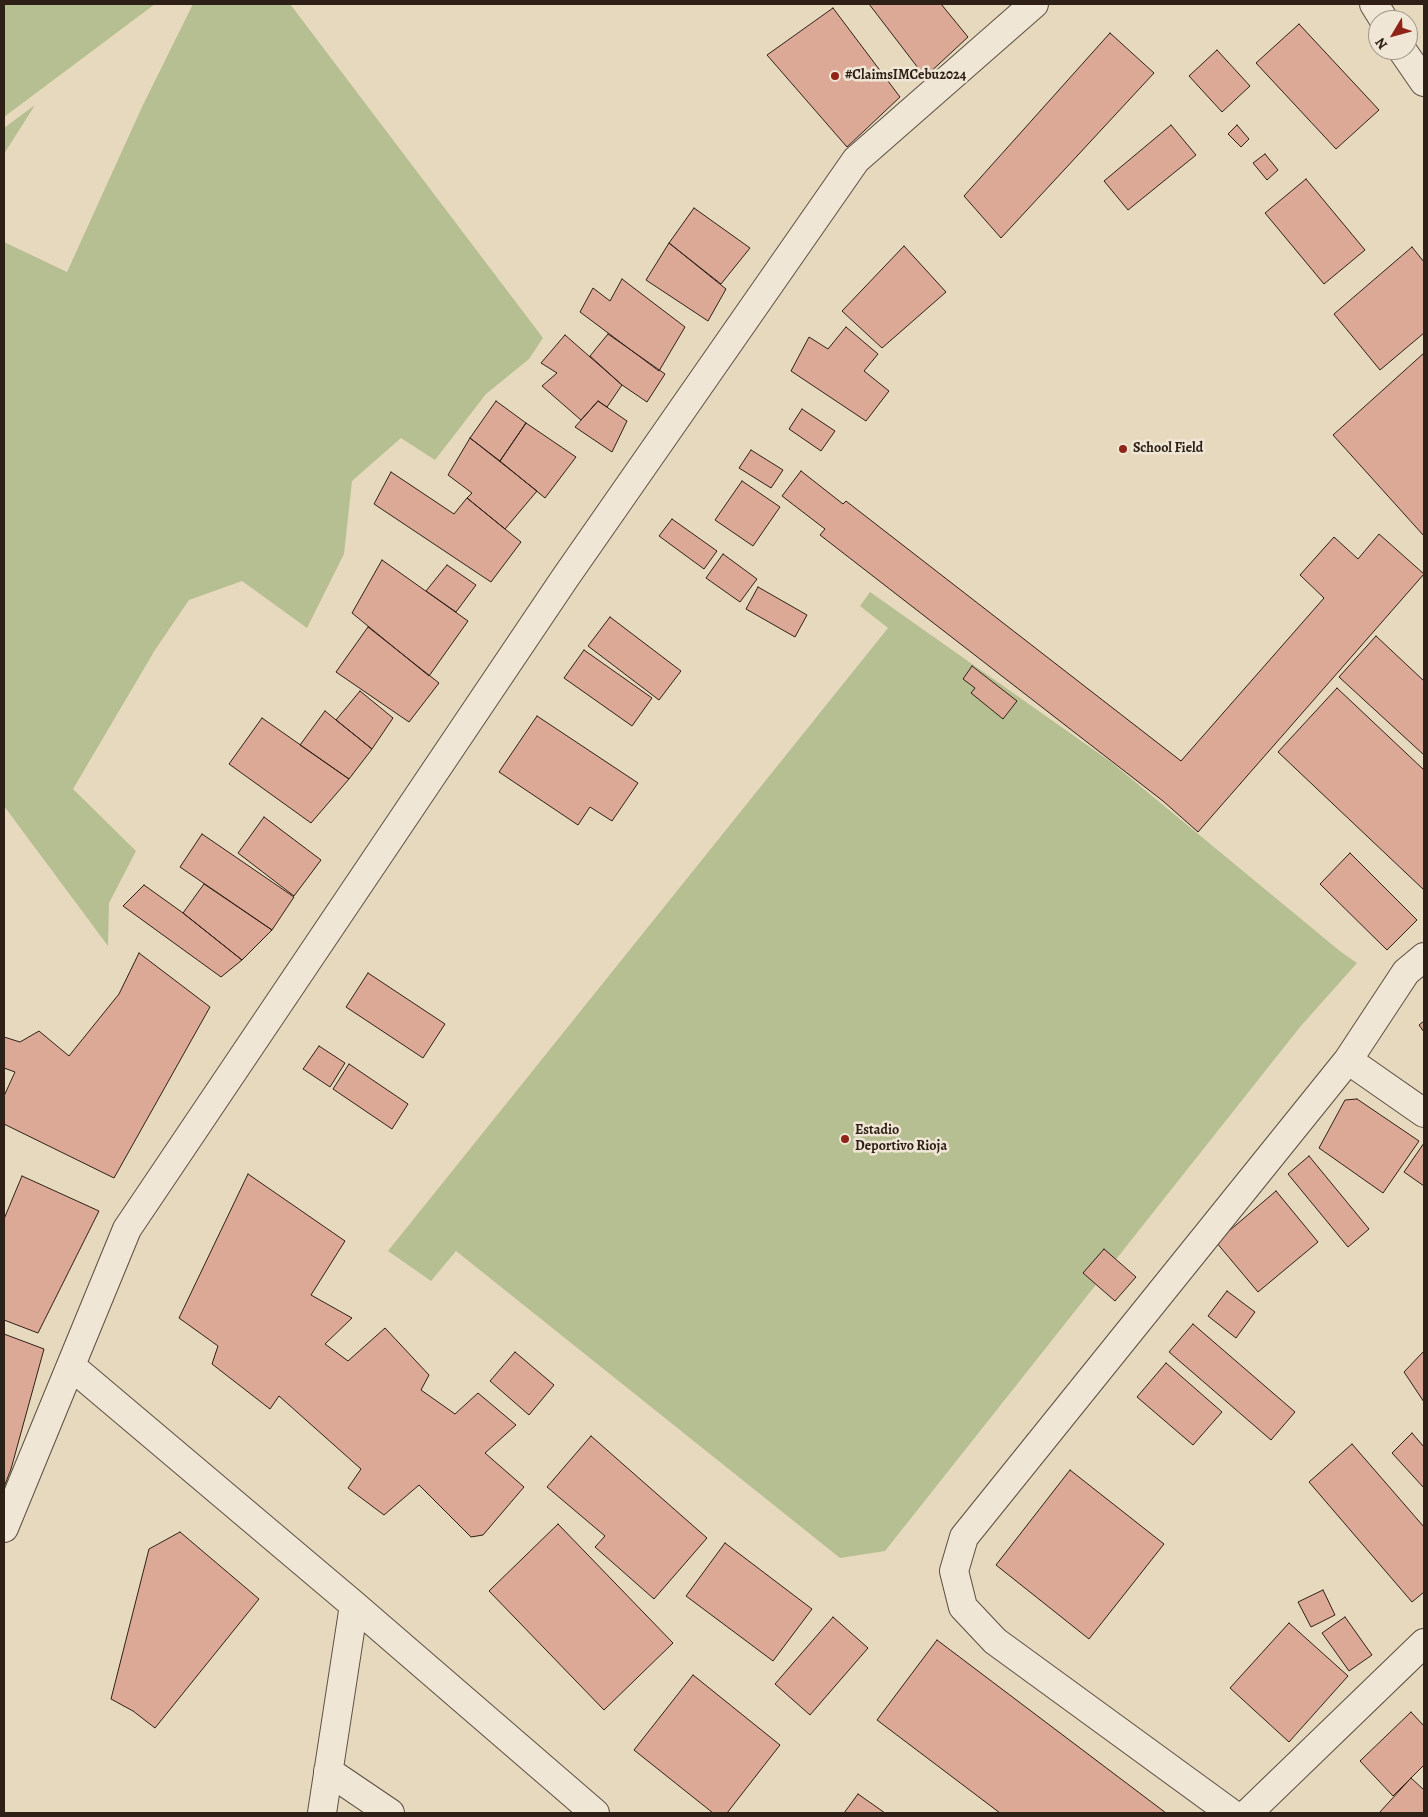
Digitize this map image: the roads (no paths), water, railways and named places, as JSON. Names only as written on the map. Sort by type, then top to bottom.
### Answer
[{"type":"street","points":[[4,1528],[127,1230],[565,578],[850,168],[863,153],[1034,4]]},
{"type":"street","points":[[1409,60],[1424,82]]},
{"type":"street","points":[[1231,1813],[994,1641],[962,1607],[954,1571],[964,1537],[1348,1060],[1406,972],[1424,957]]},
{"type":"street","points":[[1348,1060],[1424,1114]]},
{"type":"street","points":[[71,1366],[354,1605],[595,1813]]},
{"type":"street","points":[[322,1813],[354,1605]]},
{"type":"street","points":[[1248,1813],[1424,1643]]},
{"type":"street","points":[[328,1771],[390,1813]]},
{"type":"place","name":"#ClaimsIMCebu2024","points":[[835,76]]},
{"type":"place","name":"School Field","points":[[1123,449]]},
{"type":"place","name":"Estadio Deportivo Rioja","points":[[845,1139]]}]
